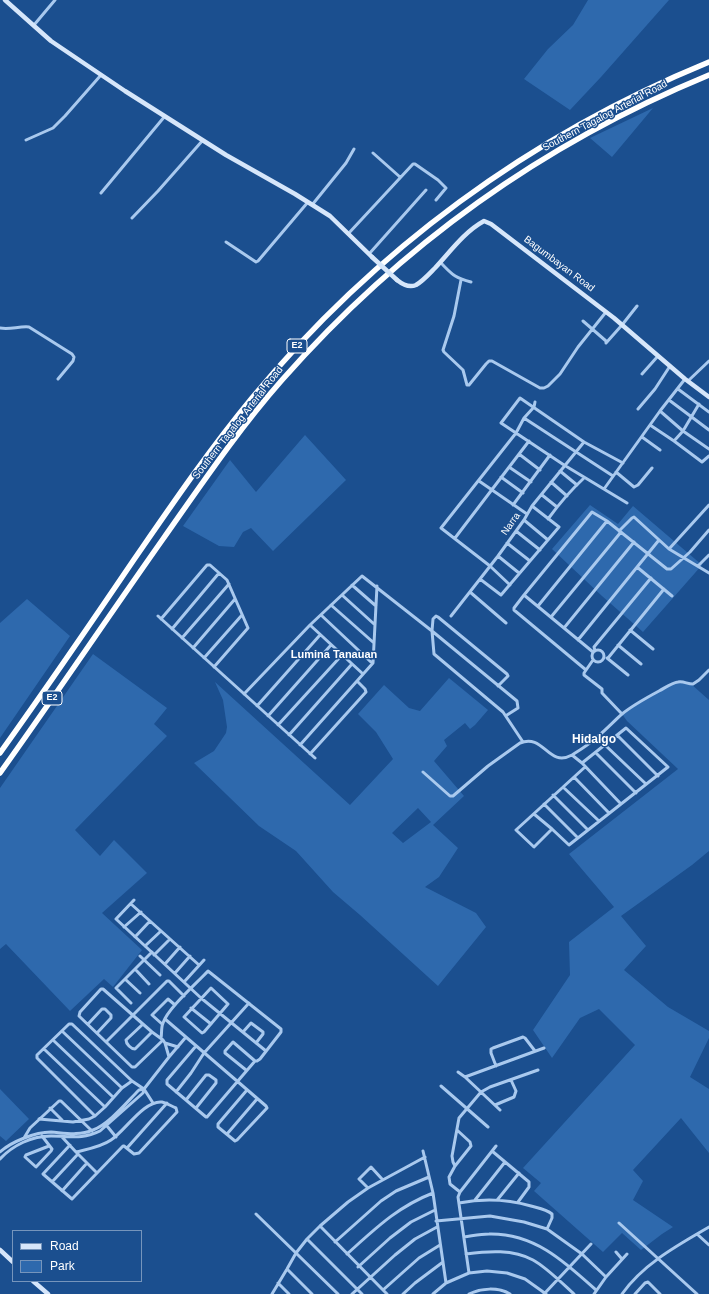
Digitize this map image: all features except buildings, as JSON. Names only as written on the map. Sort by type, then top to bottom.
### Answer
[{"type":"highway","name":"Southern Tagalog Arterial Road","points":[[0,753],[67,659],[172,505],[224,433],[274,373],[324,319],[403,245],[454,205],[492,178],[560,135],[613,106],[673,77],[709,62]]},
{"type":"highway","name":"Southern Tagalog Arterial Road","points":[[0,773],[211,470],[260,406],[325,333],[383,278],[416,250],[459,216],[497,189],[543,159],[629,111],[709,75]]},
{"type":"street","points":[[4,0],[51,41],[202,140],[330,216],[370,256],[426,190]]},
{"type":"street","points":[[34,26],[55,0]]},
{"type":"street","points":[[26,140],[53,128],[101,74]]},
{"type":"street","points":[[101,193],[165,116]]},
{"type":"street","points":[[132,218],[158,191],[202,140]]},
{"type":"street","points":[[312,205],[346,163],[354,149]]},
{"type":"street","points":[[373,153],[400,177]]},
{"type":"street","points":[[348,234],[410,166],[415,164],[438,180],[446,188],[436,200]]},
{"type":"street","points":[[226,242],[256,262],[308,202]]},
{"type":"street","name":"Bagumbayan Road","points":[[370,256],[396,280],[402,284],[410,286],[417,284],[429,274],[475,226],[484,222],[491,224],[606,312],[709,398]]},
{"type":"street","points":[[440,262],[454,276],[461,280],[471,282]]},
{"type":"street","points":[[461,280],[454,316],[443,350],[463,370],[467,385],[469,385],[488,361],[492,361],[540,388],[548,386],[560,374],[606,312]]},
{"type":"street","points":[[583,321],[593,328],[606,341],[606,343],[637,306]]},
{"type":"street","points":[[0,328],[3,329],[22,326],[29,327],[72,354],[74,358],[73,361],[58,379]]},
{"type":"street","points":[[642,374],[658,356]]},
{"type":"street","points":[[604,489],[660,411],[678,389],[686,380],[709,361]]},
{"type":"street","points":[[638,409],[670,366]]},
{"type":"street","points":[[678,389],[709,412]]},
{"type":"street","points":[[623,463],[584,442],[520,398],[501,423],[584,478],[627,503]]},
{"type":"street","points":[[669,400],[709,430]]},
{"type":"street","points":[[510,585],[490,566],[441,528],[516,433],[524,418],[534,408],[535,402]]},
{"type":"street","points":[[674,441],[683,431],[699,404]]},
{"type":"street","points":[[660,411],[683,431],[709,449]]},
{"type":"street","points":[[524,418],[613,476]]},
{"type":"street","points":[[650,425],[702,462],[709,456]]},
{"type":"street","points":[[642,437],[660,450]]},
{"type":"street","points":[[455,538],[529,441]]},
{"type":"street","name":"Narra","points":[[451,616],[498,556],[524,520],[532,506],[584,442]]},
{"type":"street","points":[[519,454],[540,470]]},
{"type":"street","points":[[513,505],[550,455]]},
{"type":"street","points":[[509,467],[531,482]]},
{"type":"street","points":[[616,472],[634,487],[638,485],[652,468]]},
{"type":"street","points":[[560,471],[577,485]]},
{"type":"street","points":[[501,477],[523,493]]},
{"type":"street","points":[[548,519],[584,478]]},
{"type":"street","points":[[479,481],[527,514]]},
{"type":"street","points":[[551,482],[567,496]]},
{"type":"street","points":[[542,495],[557,507]]},
{"type":"street","points":[[669,549],[709,505]]},
{"type":"street","points":[[480,579],[501,595],[559,527],[532,506]]},
{"type":"street","points":[[586,670],[514,611],[514,608],[592,512],[607,521],[667,569],[671,569],[683,558],[709,530]]},
{"type":"street","points":[[551,617],[632,518],[634,518],[669,549],[709,573]]},
{"type":"street","points":[[524,520],[548,540]]},
{"type":"street","points":[[538,606],[607,521]]},
{"type":"street","points":[[516,531],[540,550]]},
{"type":"street","points":[[578,640],[659,540]]},
{"type":"street","points":[[564,628],[634,542]]},
{"type":"street","points":[[507,543],[530,561]]},
{"type":"street","points":[[698,566],[709,555]]},
{"type":"street","points":[[498,556],[519,573]]},
{"type":"street","points":[[161,619],[207,565],[210,564],[227,580],[248,628],[214,667]]},
{"type":"street","points":[[637,566],[672,596]]},
{"type":"street","points":[[172,629],[219,573]]},
{"type":"street","points":[[244,694],[310,625],[362,576],[377,586],[517,701],[518,708],[507,715]]},
{"type":"street","points":[[622,714],[602,693],[602,689],[584,675],[584,673],[593,660],[592,656],[594,647],[651,578]]},
{"type":"street","points":[[182,638],[229,584]]},
{"type":"street","points":[[352,585],[376,606]]},
{"type":"street","points":[[300,745],[373,663],[377,586]]},
{"type":"street","points":[[608,658],[664,589]]},
{"type":"street","points":[[470,592],[506,622]]},
{"type":"street","points":[[342,595],[375,625]]},
{"type":"street","points":[[524,595],[578,640],[594,651],[597,650],[602,652],[604,656],[628,675]]},
{"type":"street","points":[[193,648],[236,599]]},
{"type":"street","points":[[331,605],[374,643]]},
{"type":"street","points":[[204,658],[242,614]]},
{"type":"street","points":[[158,616],[314,758]]},
{"type":"street","points":[[321,616],[373,663]]},
{"type":"street","points":[[498,686],[508,676],[507,674],[436,616],[433,619],[432,631],[434,654],[507,715],[522,742]]},
{"type":"street","points":[[310,625],[363,674]]},
{"type":"street","points":[[630,630],[653,649]]},
{"type":"street","points":[[257,706],[320,635]]},
{"type":"street","points":[[268,716],[331,645]]},
{"type":"street","points":[[618,645],[641,664]]},
{"type":"street","points":[[278,725],[342,655]]},
{"type":"street","points":[[593,660],[600,662],[604,656]]},
{"type":"street","points":[[289,735],[352,664]]},
{"type":"street","points":[[423,772],[450,796],[453,796],[488,766],[522,742],[530,740],[556,758],[564,758],[572,755],[597,738],[622,714],[643,700],[672,684],[684,681],[693,684],[709,670]]},
{"type":"street","points":[[310,754],[366,692],[365,689],[356,681]]},
{"type":"street","points":[[534,814],[569,845],[668,767],[626,728],[582,764]]},
{"type":"street","points":[[617,735],[658,776]]},
{"type":"street","points":[[605,745],[646,784]]},
{"type":"street","points":[[596,753],[636,793]]},
{"type":"street","points":[[572,755],[621,804]]},
{"type":"street","points":[[552,829],[534,847],[516,830],[585,767]]},
{"type":"street","points":[[574,777],[609,813]]},
{"type":"street","points":[[563,787],[598,821]]},
{"type":"street","points":[[554,795],[588,830]]},
{"type":"street","points":[[544,804],[578,838]]},
{"type":"street","points":[[134,900],[116,919],[201,998],[266,1052]]},
{"type":"street","points":[[131,904],[199,965]]},
{"type":"street","points":[[124,927],[141,912]]},
{"type":"street","points":[[135,937],[150,921]]},
{"type":"street","points":[[145,946],[161,930]]},
{"type":"street","points":[[131,1003],[116,989],[117,987],[144,960],[170,939]]},
{"type":"street","points":[[165,964],[180,947]]},
{"type":"street","points":[[140,956],[160,975]]},
{"type":"street","points":[[174,973],[190,956]]},
{"type":"street","points":[[184,982],[204,960]]},
{"type":"street","points":[[135,969],[149,984]]},
{"type":"street","points":[[169,1057],[165,1043],[162,1039],[102,989],[80,1012],[79,1016],[134,1068],[162,1039],[162,1024],[175,1005],[208,971],[281,1029],[281,1032],[266,1052],[258,1061],[255,1061],[246,1070],[206,1117],[167,1084],[167,1080],[196,1046]]},
{"type":"street","points":[[125,978],[140,993]]},
{"type":"street","points":[[106,1042],[168,981],[184,996]]},
{"type":"street","points":[[211,989],[228,1003],[202,1033],[184,1017],[192,1008],[211,989]]},
{"type":"street","points":[[162,1024],[152,1015],[168,998],[175,1005]]},
{"type":"street","points":[[176,1092],[204,1053],[249,1003]]},
{"type":"street","points":[[192,1008],[211,1024]]},
{"type":"street","points":[[88,1024],[102,1009],[105,1009],[111,1014],[111,1018],[97,1033]]},
{"type":"street","points":[[165,1019],[266,1106],[266,1108],[237,1140],[235,1140],[218,1127],[218,1124],[247,1090]]},
{"type":"street","points":[[243,1032],[251,1023],[258,1028],[263,1033],[256,1043]]},
{"type":"street","points":[[95,1116],[37,1058],[37,1056],[69,1024],[74,1025],[132,1081],[144,1089],[154,1102]]},
{"type":"street","points":[[143,1024],[126,1040],[132,1048],[135,1049],[152,1032]]},
{"type":"street","points":[[62,1031],[122,1088]]},
{"type":"street","points":[[41,1135],[81,1138],[106,1125],[123,1108],[142,1094],[144,1089],[186,1037]]},
{"type":"street","points":[[496,1066],[491,1049],[523,1037],[526,1038],[535,1051]]},
{"type":"street","points":[[53,1040],[114,1097]]},
{"type":"street","points":[[246,1070],[225,1053],[232,1042],[255,1061]]},
{"type":"street","points":[[165,1043],[178,1047]]},
{"type":"street","points":[[466,1077],[544,1048]]},
{"type":"street","points":[[44,1049],[105,1107]]},
{"type":"street","points":[[455,1166],[452,1156],[459,1118],[481,1092],[490,1087],[538,1070]]},
{"type":"street","points":[[458,1072],[466,1077],[500,1110]]},
{"type":"street","points":[[186,1100],[206,1075],[209,1075],[216,1080],[216,1083],[196,1108]]},
{"type":"street","points":[[495,1105],[514,1097],[516,1091],[511,1080]]},
{"type":"street","points":[[39,1119],[73,1122],[95,1116],[122,1088],[132,1081]]},
{"type":"street","points":[[441,1086],[488,1127]]},
{"type":"street","points":[[227,1134],[257,1099]]},
{"type":"street","points":[[0,1159],[6,1152],[24,1140],[30,1128],[57,1102],[61,1101],[93,1132]]},
{"type":"street","points":[[52,1182],[77,1153],[102,1145],[116,1137],[143,1110],[154,1102],[167,1103],[176,1108],[177,1112],[139,1153],[134,1154],[123,1146],[72,1199],[62,1191],[43,1174],[70,1146]]},
{"type":"street","points":[[127,1148],[167,1103]]},
{"type":"street","points":[[50,1108],[62,1120]]},
{"type":"street","points":[[106,1125],[116,1137]]},
{"type":"street","points":[[457,1130],[470,1142],[471,1146],[448,1177],[450,1184],[460,1192]]},
{"type":"street","points":[[0,1152],[3,1149],[24,1140],[50,1132],[82,1134],[93,1132]]},
{"type":"street","points":[[58,1133],[97,1172]]},
{"type":"street","points":[[41,1135],[52,1150],[37,1166],[25,1157],[29,1153],[49,1146]]},
{"type":"street","points":[[0,1146],[6,1152]]},
{"type":"street","points":[[469,1273],[458,1197],[460,1192],[496,1146]]},
{"type":"street","points":[[423,1150],[433,1193],[446,1283]]},
{"type":"street","points":[[492,1152],[519,1173],[530,1184],[518,1202]]},
{"type":"street","points":[[272,1294],[296,1253],[320,1226],[348,1202],[368,1188],[382,1179],[425,1157]]},
{"type":"street","points":[[475,1200],[505,1162]]},
{"type":"street","points":[[62,1191],[87,1163]]},
{"type":"street","points":[[368,1188],[360,1179],[370,1168],[382,1179]]},
{"type":"street","points":[[498,1199],[519,1173]]},
{"type":"street","points":[[335,1242],[386,1198],[396,1191],[429,1176]]},
{"type":"street","points":[[347,1254],[378,1226],[401,1208],[433,1193]]},
{"type":"street","points":[[459,1203],[475,1200],[498,1199],[518,1202],[548,1211],[552,1214],[552,1218],[547,1229]]},
{"type":"street","points":[[358,1267],[410,1222],[435,1210]]},
{"type":"street","points":[[256,1214],[338,1294]]},
{"type":"street","points":[[436,1221],[490,1216],[524,1222],[547,1229],[582,1254],[606,1277]]},
{"type":"street","points":[[619,1223],[697,1294]]},
{"type":"street","points":[[320,1226],[358,1267],[387,1294]]},
{"type":"street","points":[[352,1294],[415,1239],[437,1227]]},
{"type":"street","points":[[622,1294],[639,1275],[658,1259],[709,1227]]},
{"type":"street","points":[[464,1237],[488,1234],[502,1235],[541,1246],[570,1267],[596,1290]]},
{"type":"street","points":[[697,1234],[709,1245]]},
{"type":"street","points":[[307,1239],[362,1294]]},
{"type":"street","points":[[433,1294],[446,1283],[469,1273],[487,1271],[507,1273],[526,1279],[545,1294],[591,1244]]},
{"type":"street","points":[[383,1290],[419,1258],[440,1245]]},
{"type":"street","points":[[0,1250],[12,1261]]},
{"type":"street","points":[[466,1254],[488,1252],[514,1253],[533,1260],[559,1280],[574,1294]]},
{"type":"street","points":[[616,1252],[622,1259]]},
{"type":"street","points":[[594,1294],[606,1277],[627,1254]]},
{"type":"street","points":[[403,1294],[442,1262]]},
{"type":"street","points":[[288,1269],[312,1294]]},
{"type":"street","points":[[34,1282],[48,1294]]},
{"type":"street","points":[[635,1294],[645,1283],[648,1282],[660,1294]]},
{"type":"street","points":[[278,1283],[289,1294]]},
{"type":"street","points":[[469,1294],[481,1290],[498,1290],[510,1294]]},
{"type":"street","points":[[481,1290],[485,1294]]},
{"type":"green space","points":[[588,0],[669,0],[570,110],[524,79],[548,49],[573,25]]},
{"type":"green space","points":[[653,108],[612,157],[590,138]]},
{"type":"green space","points":[[305,435],[346,480],[273,551],[251,528],[243,532],[234,547],[219,546],[183,526],[230,460],[256,492]]},
{"type":"green space","points":[[590,505],[618,524],[633,506],[702,565],[643,632],[552,549]]},
{"type":"green space","points":[[27,599],[70,636],[0,738],[0,623]]},
{"type":"green space","points":[[93,654],[167,708],[154,724],[167,736],[75,830],[100,856],[114,840],[147,873],[102,913],[142,950],[113,987],[104,979],[70,1011],[6,944],[0,949],[0,788]]},
{"type":"green space","points":[[449,678],[488,710],[470,729],[465,723],[444,740],[447,746],[434,761],[464,796],[433,825],[458,848],[439,877],[425,887],[476,913],[486,927],[438,986],[333,892],[296,851],[259,826],[194,763],[214,751],[226,733],[227,727],[223,700],[215,682],[350,805],[393,759],[376,732],[358,714],[384,685],[409,708],[420,711]],"holes":[[[418,808],[431,822],[403,843],[392,833]]]},
{"type":"green space","points":[[677,682],[691,684],[709,700],[709,851],[621,916],[646,946],[624,970],[668,1007],[709,1031],[709,1038],[690,1077],[709,1089],[709,1153],[681,1118],[633,1170],[643,1181],[633,1200],[673,1227],[641,1250],[622,1233],[603,1252],[534,1191],[541,1183],[523,1168],[635,1045],[599,1009],[580,1018],[552,1058],[533,1030],[570,975],[569,942],[614,907],[569,854],[678,769],[627,721],[622,714],[647,698]]},
{"type":"green space","points":[[0,1089],[29,1119],[6,1141],[0,1136]]},
{"type":"district","name":"Lumina Tanauan","points":[[334,655]]},
{"type":"district","name":"Hidalgo","points":[[594,740]]}]
